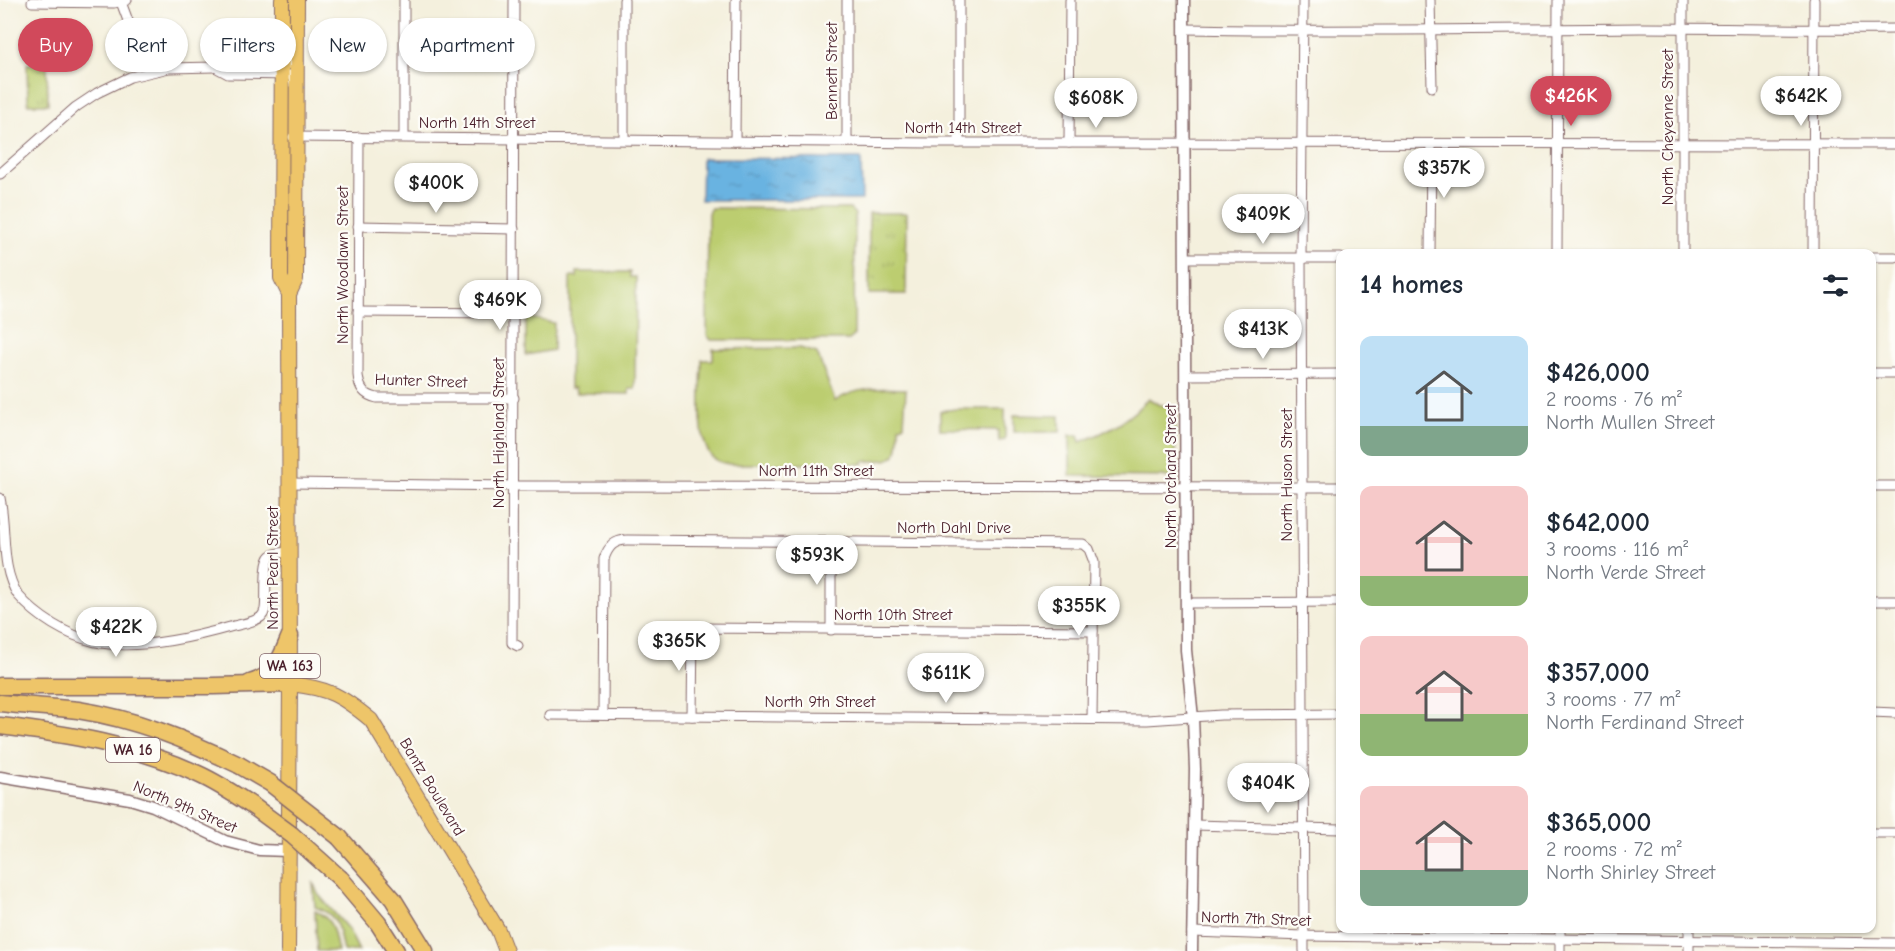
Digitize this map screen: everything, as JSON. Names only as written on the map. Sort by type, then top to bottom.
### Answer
[{"type":"highway","points":[[240,686],[262,680],[274,670],[290,636]]},
{"type":"highway","points":[[0,686],[290,684]]},
{"type":"highway","name":"WA 16","points":[[0,703],[78,710],[166,732],[239,765],[270,783],[339,837],[393,899],[425,951]]},
{"type":"highway","name":"WA 16","points":[[0,726],[67,735],[136,751],[198,774],[254,807],[292,835],[341,879],[363,904],[394,949]]},
{"type":"main road","name":"North Pearl Street","points":[[282,0],[282,18]]},
{"type":"main road","name":"North Pearl Street","points":[[288,951],[289,294],[296,279],[297,0]]},
{"type":"main road","name":"North Pearl Street","points":[[282,72],[281,278],[289,294]]},
{"type":"main road","name":"Bantz Boulevard","points":[[290,684],[324,690],[346,700],[371,720],[498,930],[506,951]]},
{"type":"street","points":[[404,0],[404,137]]},
{"type":"street","name":"North Highland Street","points":[[514,0],[512,643],[518,646]]},
{"type":"street","points":[[624,0],[624,139]]},
{"type":"street","points":[[735,141],[736,0]]},
{"type":"street","name":"Bennett Street","points":[[847,0],[847,142]]},
{"type":"street","points":[[958,143],[959,0]]},
{"type":"street","points":[[1069,143],[1070,0]]},
{"type":"street","name":"North Orchard Street","points":[[1184,0],[1186,603],[1188,672],[1193,718],[1192,951]]},
{"type":"street","name":"North Huson Street","points":[[1303,0],[1301,602],[1304,951]]},
{"type":"street","points":[[1430,0],[1432,87]]},
{"type":"street","points":[[1557,249],[1558,0]]},
{"type":"street","name":"North Cheyenne Street","points":[[1683,0],[1683,249]]},
{"type":"street","points":[[1813,249],[1814,0]]},
{"type":"street","points":[[32,2],[124,1],[128,18]]},
{"type":"street","points":[[1184,29],[1303,31],[1895,29]]},
{"type":"street","points":[[296,50],[298,45]]},
{"type":"street","points":[[0,174],[76,106],[119,82],[148,72]]},
{"type":"street","points":[[285,72],[293,78],[297,98]]},
{"type":"street","name":"North 14th Street","points":[[282,136],[958,143],[1895,144]]},
{"type":"street","name":"North Woodlawn Street","points":[[359,137],[357,375],[359,385],[364,392]]},
{"type":"street","points":[[1430,249],[1431,144]]},
{"type":"street","points":[[358,226],[514,229]]},
{"type":"street","points":[[1876,257],[1895,257]]},
{"type":"street","points":[[1185,258],[1336,258]]},
{"type":"street","points":[[357,312],[514,313]]},
{"type":"street","points":[[1876,373],[1895,373]]},
{"type":"street","points":[[1186,375],[1336,374]]},
{"type":"street","name":"Hunter Street","points":[[364,392],[377,398],[514,398]]},
{"type":"street","name":"North 11th Street","points":[[290,483],[514,486],[1336,487]]},
{"type":"street","points":[[1876,486],[1895,486]]},
{"type":"street","points":[[0,498],[3,564],[13,587],[23,599],[52,623],[74,635],[95,642],[115,645],[168,640],[219,630],[258,618],[265,609],[266,570],[269,559],[275,554],[290,552]]},
{"type":"street","name":"North Dahl Drive","points":[[603,715],[603,566],[606,551],[620,540],[1083,544],[1089,549],[1094,562],[1093,631]]},
{"type":"street","points":[[831,542],[831,630]]},
{"type":"street","points":[[1876,601],[1895,601]]},
{"type":"street","points":[[1186,603],[1336,602]]},
{"type":"street","name":"North 10th Street","points":[[692,716],[693,628],[1093,631]]},
{"type":"street","points":[[1092,719],[1093,631]]},
{"type":"street","points":[[1876,712],[1895,713]]},
{"type":"street","name":"North 9th Street","points":[[550,715],[1092,719],[1336,714]]},
{"type":"street","name":"North 9th Street","points":[[0,777],[127,798],[153,806],[225,841],[259,850],[288,851]]},
{"type":"street","points":[[1194,825],[1336,829]]},
{"type":"street","points":[[1876,833],[1895,833]]},
{"type":"street","name":"North 7th Street","points":[[1192,932],[1304,936],[1560,934],[1800,946],[1895,943]]},
{"type":"street","points":[[1689,933],[1689,951]]},
{"type":"street","points":[[1560,934],[1560,951]]},
{"type":"green space","points":[[27,72],[47,72],[48,104],[28,104]]},
{"type":"green space","points":[[711,208],[850,209],[855,214],[854,336],[849,340],[711,340],[707,335],[708,213]]},
{"type":"green space","points":[[869,213],[907,213],[906,294],[869,294]]},
{"type":"green space","points":[[577,272],[630,272],[630,277],[636,277],[635,389],[629,389],[629,394],[576,393],[575,388],[570,388],[570,277],[577,277]]},
{"type":"green space","points":[[526,317],[554,323],[553,350],[526,355]]},
{"type":"green space","points":[[800,348],[817,353],[835,401],[860,391],[906,389],[904,425],[899,426],[897,452],[894,456],[883,460],[863,461],[863,464],[736,464],[721,462],[713,458],[707,450],[702,426],[702,360],[713,360],[713,349]]},
{"type":"green space","points":[[1148,398],[1159,405],[1175,406],[1175,473],[1173,477],[1070,476],[1070,435],[1078,435],[1080,442],[1099,434],[1126,419]]},
{"type":"green space","points":[[1005,409],[1005,440],[999,441],[998,430],[940,429],[940,411]]},
{"type":"green space","points":[[1014,415],[1060,416],[1060,432],[1014,432]]},
{"type":"green space","points":[[313,882],[318,894],[348,929],[359,951],[343,951],[334,919],[330,914],[315,907]]},
{"type":"green space","points":[[315,911],[330,923],[338,951],[317,951]]},
{"type":"water","points":[[702,158],[861,159],[862,200],[701,200]]}]
